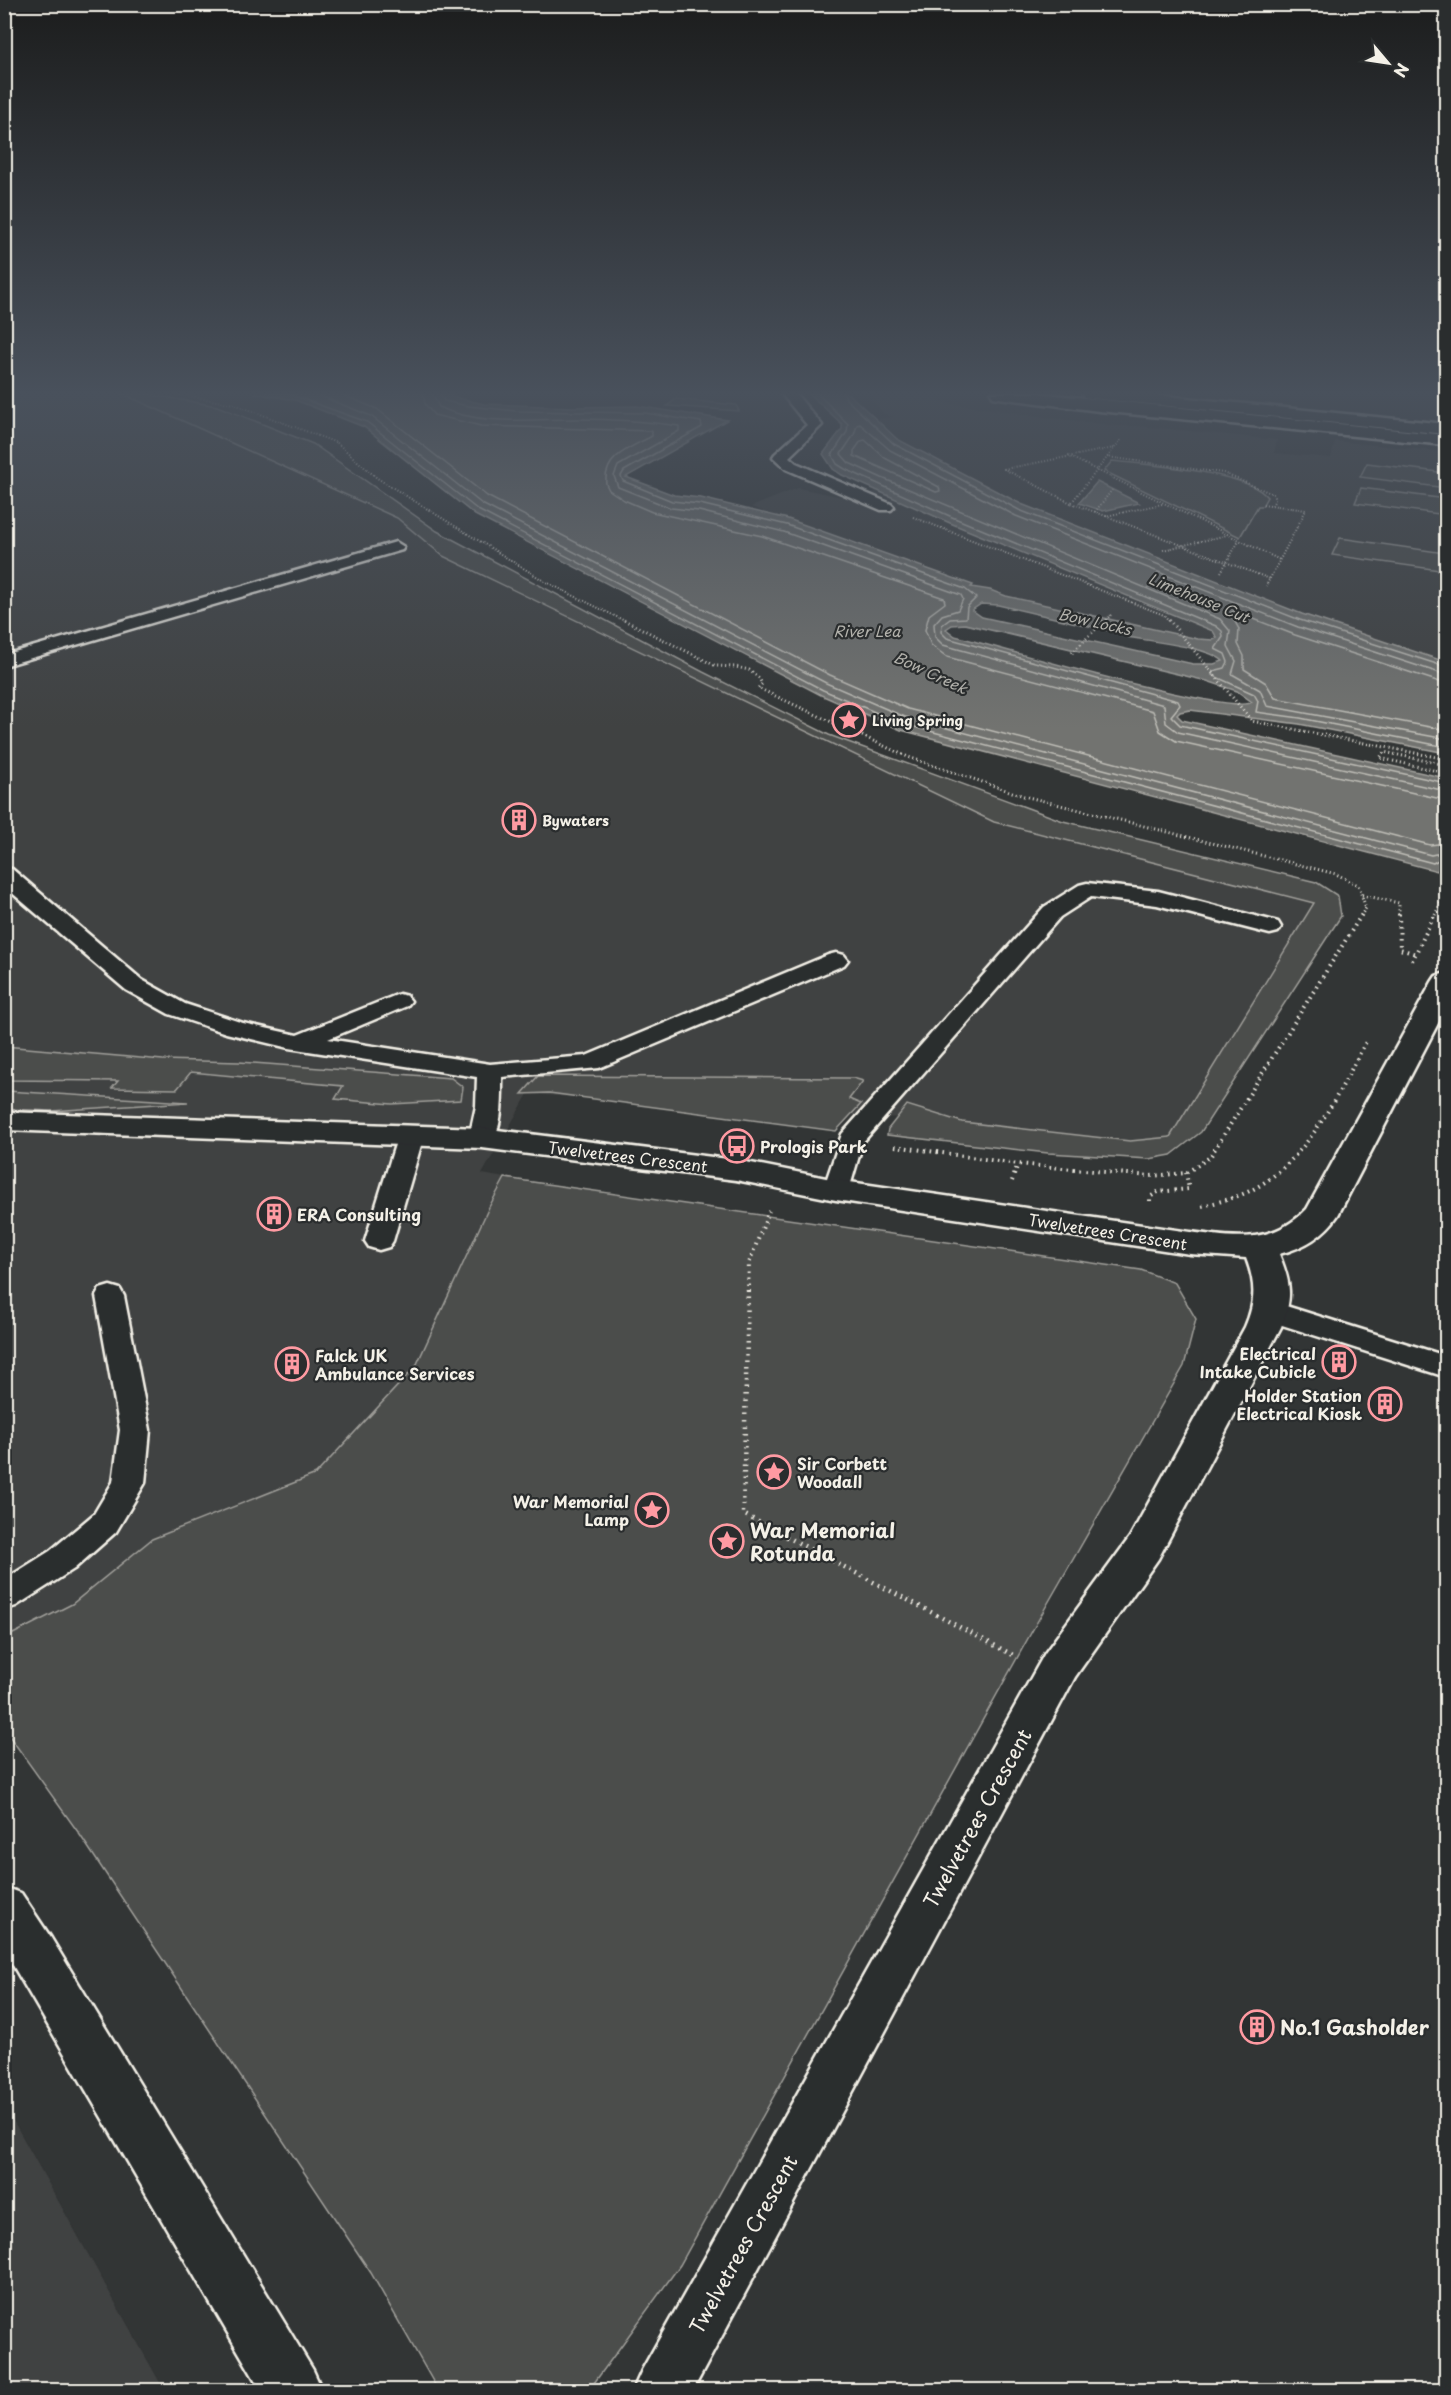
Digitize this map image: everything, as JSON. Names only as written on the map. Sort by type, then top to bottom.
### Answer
[{"type":"main road","name":"Twelvetrees Crescent","points":[[4,1121],[482,1138],[736,1170],[836,1190],[1200,1245],[1259,1248],[1272,1246],[1296,1236],[1314,1224],[1321,1215],[1446,982]]},
{"type":"main road","name":"Twelvetrees Crescent","points":[[4,1144],[136,1124]]},
{"type":"main road","name":"Twelvetrees Crescent","points":[[662,2391],[1060,1665],[1144,1548],[1270,1311],[1274,1289],[1259,1248]]},
{"type":"main road","points":[[4,1908],[34,1954],[293,2391]]},
{"type":"lane","points":[[881,505],[886,507]]},
{"type":"lane","points":[[4,661],[396,548]]},
{"type":"lane","points":[[4,874],[134,985],[186,1012],[235,1028],[300,1042],[490,1071],[590,1063],[836,960]]},
{"type":"lane","points":[[836,1190],[851,1140],[1052,912],[1087,890],[1158,898],[1270,927]]},
{"type":"lane","points":[[300,1042],[399,1001]]},
{"type":"lane","points":[[482,1138],[489,1106],[490,1071]]},
{"type":"lane","points":[[379,1241],[411,1135]]},
{"type":"lane","points":[[4,1597],[62,1560],[105,1523],[129,1483],[135,1430],[110,1296]]},
{"type":"lane","points":[[1270,1311],[1446,1367]]},
{"type":"path","points":[[420,505],[546,582],[716,666],[737,667],[753,672],[760,678],[762,684],[758,688],[908,757],[1024,796],[1335,874],[1358,885],[1366,908],[1210,1157],[1186,1173],[1150,1176],[1018,1164],[885,1145]]},
{"type":"path","points":[[1076,505],[1270,579]]},
{"type":"path","points":[[1095,512],[1101,505]]},
{"type":"path","points":[[1106,516],[1158,505]]},
{"type":"path","points":[[1164,505],[1280,560]]},
{"type":"path","points":[[1266,586],[1306,510],[1272,505]]},
{"type":"path","points":[[886,507],[1168,618],[1252,721],[1446,759]]},
{"type":"path","points":[[1163,550],[1228,535]]},
{"type":"path","points":[[1221,572],[1239,540]]},
{"type":"path","points":[[1072,653],[1112,615]]},
{"type":"path","points":[[1446,765],[1384,752],[1380,758],[1446,773]]},
{"type":"path","points":[[1410,964],[1446,892]]},
{"type":"path","points":[[1362,894],[1399,903],[1400,950],[1416,954]]},
{"type":"path","points":[[1200,1206],[1218,1203],[1267,1182],[1291,1162],[1314,1132],[1371,1033]]},
{"type":"path","points":[[1012,1182],[1018,1164]]},
{"type":"path","points":[[1150,1207],[1150,1197],[1158,1192],[1189,1189],[1186,1173]]},
{"type":"path","points":[[782,1180],[749,1263],[743,1514],[1018,1657],[1060,1665]]},
{"type":"shaded area","name":"Prologis Park","points":[[5,505],[368,505],[397,518],[443,557],[994,822],[1314,903],[1170,1137],[1130,1141],[962,1122],[528,1094],[482,1174],[505,1178],[489,1207],[416,1366],[316,1474],[152,1539],[72,1604],[5,1638]]},
{"type":"shaded area","points":[[368,505],[400,505],[437,531],[703,672],[829,735],[1063,821],[1316,882],[1338,896],[1341,916],[1201,1132],[1171,1155],[1149,1159],[1048,1153],[887,1135],[888,1129],[907,1105],[962,1122],[1130,1141],[1170,1137],[1314,903],[994,822],[443,556],[397,518]]},
{"type":"shaded area","points":[[757,505],[909,505],[1213,631],[1217,638],[1198,639],[970,587],[972,585],[751,507]]},
{"type":"shaded area","points":[[1023,505],[1446,505],[1446,662],[1302,614]]},
{"type":"shaded area","points":[[1174,505],[1263,505],[1258,506],[1240,537]]},
{"type":"shaded area","points":[[1368,505],[1446,505],[1446,515]]},
{"type":"shaded area","points":[[1340,538],[1445,553],[1439,570],[1332,555]]},
{"type":"shaded area","points":[[4,1046],[163,1060],[239,1062],[451,1078],[463,1087],[461,1100],[392,1104],[335,1099],[343,1086],[191,1072],[177,1089],[112,1088],[118,1081],[5,1080]]},
{"type":"shaded area","points":[[538,1076],[853,1078],[863,1081],[849,1099],[861,1104],[836,1131],[549,1093],[522,1094]]},
{"type":"shaded area","points":[[6,1091],[188,1102],[51,1111],[5,1109]]},
{"type":"shaded area","points":[[505,1178],[1141,1270],[1175,1283],[1196,1319],[1184,1366],[1036,1624],[680,2265],[589,2390],[438,2390],[371,2273],[78,1832],[5,1730],[5,1638],[72,1604],[152,1539],[316,1474],[416,1366],[489,1207]]},
{"type":"shaded area","points":[[5,2106],[164,2390],[5,2390]]},
{"type":"water","name":"River Lea","points":[[462,505],[729,505],[788,519],[973,585],[971,587],[1198,639],[1217,638],[1213,631],[909,505],[1023,505],[1302,614],[1446,662],[1446,753],[1299,724],[1190,710],[1177,715],[1182,720],[1446,778],[1446,866],[1441,865],[1437,871],[901,730],[821,695],[475,515]],"holes":[[[981,604],[998,605],[1128,635],[1127,637],[1192,648],[1223,661],[1214,664],[1193,664],[982,617],[972,610]],[[965,624],[1207,681],[1237,691],[1252,702],[1236,704],[1161,690],[955,636],[946,629],[952,625]]]},
{"type":"water","points":[[1084,505],[1131,505],[1103,511]]},
{"type":"place","name":"Living Spring","points":[[849,720]]},
{"type":"place","name":"Bywaters","points":[[519,820]]},
{"type":"place","name":"Prologis Park","points":[[737,1146]]},
{"type":"place","name":"ERA Consulting","points":[[274,1214]]},
{"type":"place","name":"Electrical Intake Cubicle","points":[[1339,1362]]},
{"type":"place","name":"Falck UK Ambulance Services","points":[[292,1364]]},
{"type":"place","name":"Holder Station Electrical Kiosk","points":[[1385,1404]]},
{"type":"place","name":"Sir Corbett Woodall","points":[[774,1472]]},
{"type":"place","name":"War Memorial Lamp","points":[[652,1510]]},
{"type":"place","name":"War Memorial Rotunda","points":[[727,1541]]},
{"type":"place","name":"No.1 Gasholder","points":[[1257,2027]]},
{"type":"water label","name":"Limehouse Cut","points":[[1199,597]]},
{"type":"water label","name":"Bow Locks","points":[[1095,621]]},
{"type":"water label","name":"Bow Creek","points":[[931,672]]}]
